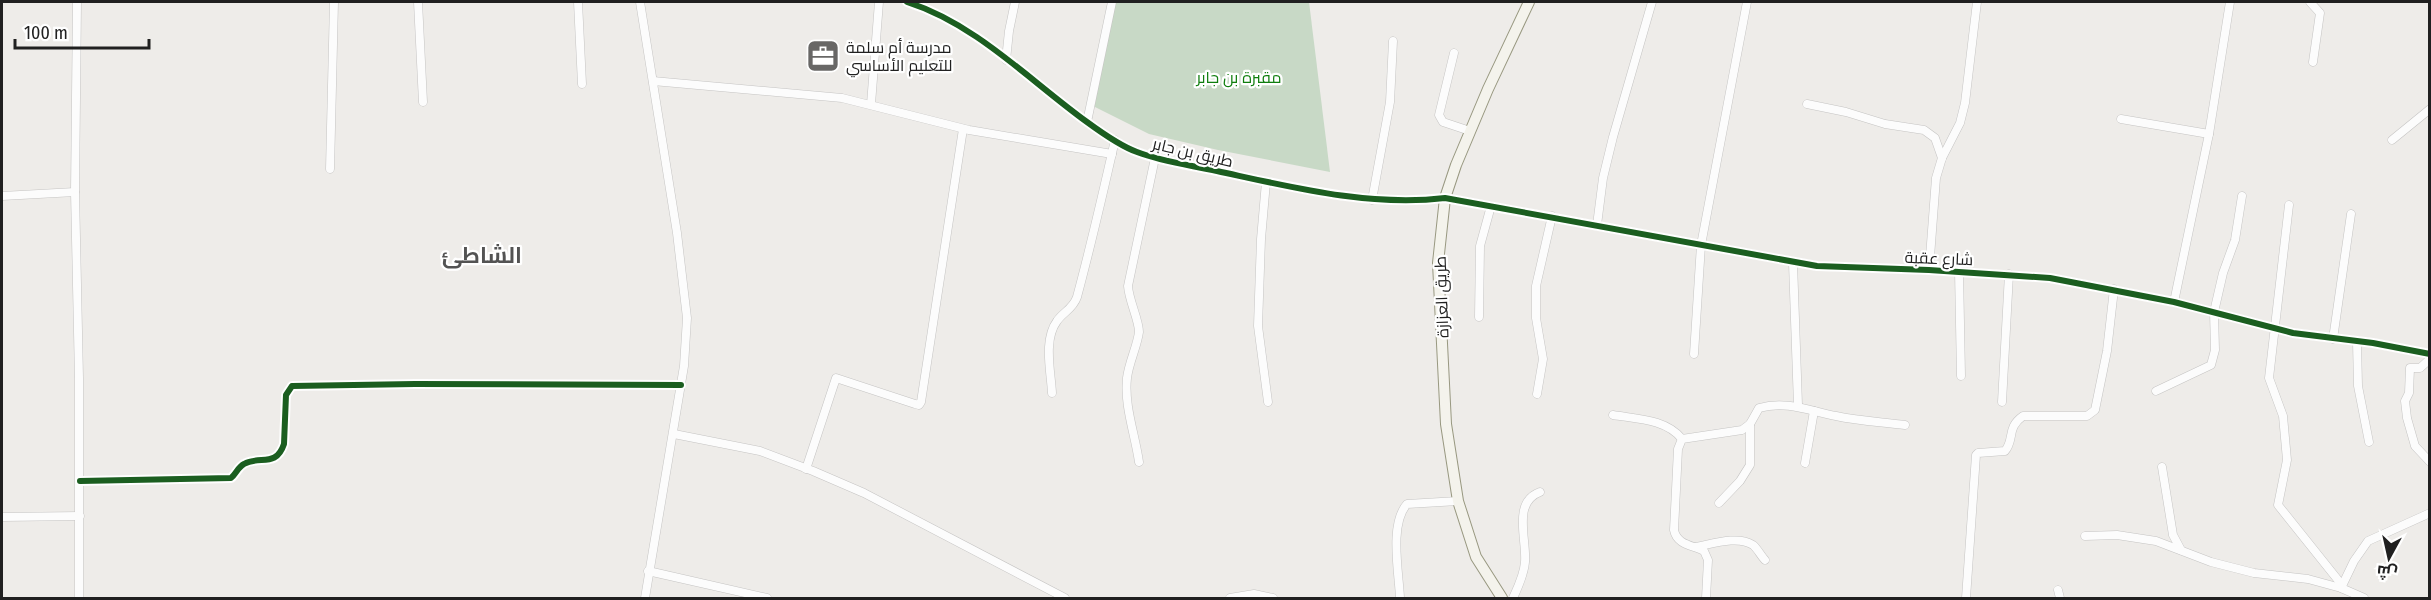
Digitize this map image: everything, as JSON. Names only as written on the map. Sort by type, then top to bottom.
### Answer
[{"type":"street","points":[[77,2],[75,192],[80,481],[79,598]]},
{"type":"street","points":[[330,169],[334,2]]},
{"type":"street","points":[[418,2],[423,102]]},
{"type":"street","points":[[578,2],[582,84]]},
{"type":"street","points":[[640,2],[677,233],[687,318],[684,366],[674,434],[645,598]]},
{"type":"street","points":[[871,104],[879,2]]},
{"type":"street","name":"طريق بن جابر","points":[[907,2],[930,10],[960,26],[1088,122],[1135,152],[1266,182],[1372,200],[1411,202],[1445,198]]},
{"type":"street","points":[[1006,60],[1015,2]]},
{"type":"street","points":[[1088,122],[1112,2]]},
{"type":"street","name":"طريق العزازة","points":[[1502,598],[1476,557],[1458,501],[1446,424],[1438,262],[1445,198],[1470,131],[1529,2]]},
{"type":"street","points":[[1597,225],[1603,178],[1613,137],[1652,2]]},
{"type":"street","points":[[1694,354],[1701,245],[1747,2]]},
{"type":"street","points":[[1929,270],[1936,178],[1942,158],[1960,123],[1965,104],[1977,2]]},
{"type":"street","points":[[2174,302],[2210,134],[2230,2]]},
{"type":"street","points":[[2310,2],[2317,7],[2320,13],[2313,62]]},
{"type":"street","points":[[1372,200],[1390,102],[1393,41]]},
{"type":"street","points":[[1454,53],[1440,115],[1443,122],[1470,131]]},
{"type":"street","points":[[653,81],[813,95],[871,104],[963,129],[1112,154]]},
{"type":"street","points":[[1807,104],[1846,112],[1885,124],[1924,130],[1935,138],[1942,158]]},
{"type":"street","points":[[2392,140],[2430,109]]},
{"type":"street","points":[[2121,119],[2210,134]]},
{"type":"street","points":[[806,469],[836,378],[919,405],[923,399],[963,129]]},
{"type":"street","points":[[1052,393],[1050,342],[1052,332],[1057,320],[1068,312],[1075,302],[1090,250],[1115,140]]},
{"type":"street","points":[[1139,462],[1128,410],[1127,378],[1139,332],[1129,300],[1128,286],[1155,158]]},
{"type":"street","points":[[1266,182],[1261,239],[1258,326],[1268,402]]},
{"type":"street","points":[[2,196],[75,192]]},
{"type":"street","points":[[2156,391],[2211,365],[2215,350],[2214,312],[2223,273],[2235,240],[2242,196]]},
{"type":"street","name":"شارع عقبة","points":[[1445,198],[1552,216],[1793,263],[2050,278],[2174,302],[2273,326],[2292,333],[2430,354]]},
{"type":"street","points":[[2289,205],[2273,326],[2269,378],[2283,416],[2287,460],[2278,505],[2342,586]]},
{"type":"street","points":[[1479,317],[1480,246],[1491,206]]},
{"type":"street","points":[[2333,339],[2351,214]]},
{"type":"street","points":[[1537,394],[1543,359],[1536,318],[1536,286],[1552,216]]},
{"type":"street","points":[[1793,263],[1798,405]]},
{"type":"street","points":[[1959,271],[1961,376]]},
{"type":"street","points":[[2002,402],[2009,274]]},
{"type":"street","points":[[1966,598],[1976,455],[2005,451],[2008,448],[2015,422],[2023,416],[2087,416],[2095,410],[2107,351],[2114,289]]},
{"type":"street","points":[[2357,342],[2358,386],[2369,442]]},
{"type":"street","points":[[2430,359],[2420,368],[2410,368],[2409,393],[2405,401],[2411,437],[2415,446],[2430,462]]},
{"type":"street","points":[[80,481],[231,478],[244,464],[277,457],[281,452],[284,444],[285,395],[292,386],[415,384],[681,386]]},
{"type":"street","points":[[1706,598],[1708,560],[1704,551],[1683,543],[1676,537],[1674,530],[1678,449],[1682,439],[1742,430],[1750,424],[1759,408],[1768,405],[1798,405],[1839,417],[1905,425]]},
{"type":"street","points":[[1805,463],[1814,411]]},
{"type":"street","points":[[1613,415],[1658,423],[1673,429],[1682,439]]},
{"type":"street","points":[[1719,503],[1740,481],[1750,465],[1750,424]]},
{"type":"street","points":[[674,434],[760,451],[806,469],[873,498],[1065,598]]},
{"type":"street","points":[[2162,467],[2173,535],[2181,550]]},
{"type":"street","points":[[1512,598],[1521,581],[1525,561],[1523,523],[1525,505],[1533,495],[1540,492]]},
{"type":"street","points":[[1400,598],[1396,525],[1400,511],[1407,504],[1458,501]]},
{"type":"street","points":[[2342,586],[2354,561],[2368,541],[2430,513]]},
{"type":"street","points":[[2,517],[80,516]]},
{"type":"street","points":[[2085,536],[2139,537],[2205,560],[2254,573],[2308,579],[2342,586],[2364,598]]},
{"type":"street","points":[[1696,547],[1741,541],[1753,545],[1765,560]]},
{"type":"street","points":[[648,572],[767,598]]},
{"type":"street","points":[[1230,598],[1254,594],[1273,598]]},
{"type":"green space","name":"مقبرة بن جابر","points":[[1112,2],[1309,2],[1330,172],[1149,134],[1091,105]]},
{"type":"cycle path","points":[[907,2],[956,24],[979,39],[1111,139],[1137,152],[1167,161],[1359,198],[1388,200],[1445,198],[1817,266],[2050,278],[2174,302],[2293,333],[2373,343],[2430,354]]},
{"type":"cycle path","points":[[80,481],[231,478],[244,464],[272,459],[281,451],[284,444],[286,395],[292,386],[681,385]]},
{"type":"place","name":"مدرسة أم سلمة للتعليم الأساسي","points":[[823,56]]},
{"type":"district","name":"الشاطئ","points":[[482,255]]}]
